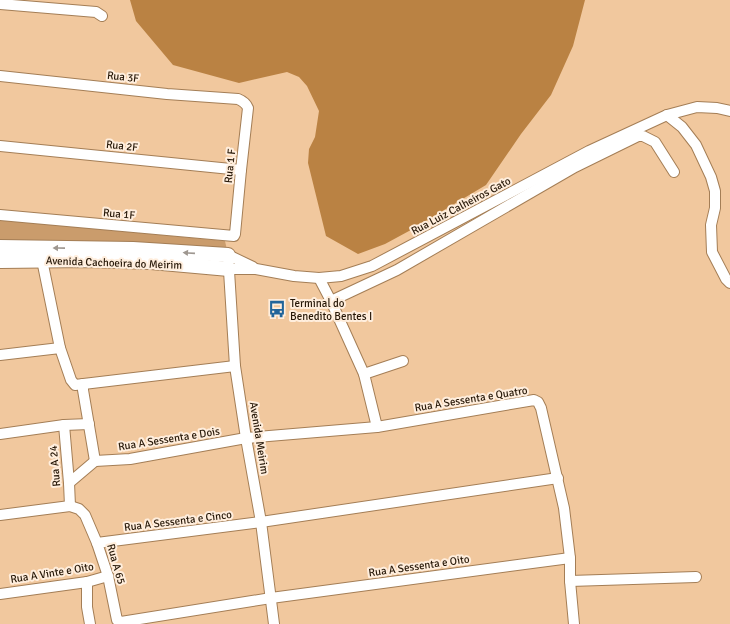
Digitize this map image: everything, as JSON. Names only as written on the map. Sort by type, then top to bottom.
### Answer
[{"type":"street","points":[[0,4],[96,12],[102,16]]},
{"type":"street","name":"Rua 3F","points":[[0,76],[167,94],[238,99],[243,101]]},
{"type":"street","name":"Rua 1 F","points":[[235,234],[248,108],[247,104],[243,101]]},
{"type":"street","name":"Rua Luiz Calheiros Gato","points":[[228,262],[294,276],[319,278],[341,276],[372,266],[589,151],[667,114],[697,107],[717,108],[730,111]]},
{"type":"street","points":[[667,114],[682,127],[696,145],[711,176],[715,191],[716,208],[711,225],[712,252],[730,283]]},
{"type":"street","points":[[331,301],[397,270],[575,167],[638,136],[644,136],[655,142],[674,172]]},
{"type":"street","name":"Rua 2F","points":[[0,146],[241,170]]},
{"type":"street","name":"Rua 1F","points":[[0,215],[234,236],[235,234]]},
{"type":"street","name":"Avenida Cachoeira do Meirim","points":[[0,247],[133,249],[228,262]]},
{"type":"street","points":[[42,260],[60,348],[71,380],[75,385],[235,366]]},
{"type":"street","name":"Avenida Cachoeira do Meirim","points":[[0,261],[88,260],[228,262]]},
{"type":"street","name":"Avenida Meirim","points":[[228,262],[235,366],[261,522],[274,624]]},
{"type":"street","points":[[319,278],[364,374],[377,427]]},
{"type":"street","points":[[0,355],[60,348]]},
{"type":"street","points":[[364,374],[403,361]]},
{"type":"street","points":[[69,483],[95,460],[83,384]]},
{"type":"street","name":"Rua A Sessenta e Quatro","points":[[246,438],[377,427],[534,400],[538,402],[541,408],[558,478]]},
{"type":"street","points":[[0,434],[64,425],[89,424]]},
{"type":"street","name":"Rua A 24","points":[[64,425],[70,506]]},
{"type":"street","name":"Rua A Sessenta e Dois","points":[[95,460],[130,459],[246,438]]},
{"type":"street","points":[[261,522],[558,478],[564,508],[570,558],[570,581],[574,624]]},
{"type":"street","points":[[0,515],[70,506]]},
{"type":"street","name":"Rua A 65","points":[[70,506],[79,509],[85,516],[97,543],[108,576],[118,621],[121,622],[271,598]]},
{"type":"street","name":"Rua A Sessenta e Cinco","points":[[97,543],[261,522]]},
{"type":"street","name":"Rua A Sessenta e Oito","points":[[271,598],[570,558]]},
{"type":"street","name":"Rua A Vinte e Oito","points":[[0,594],[87,582],[108,576]]},
{"type":"street","points":[[570,581],[696,577]]},
{"type":"street","points":[[87,582],[87,607],[90,624]]},
{"type":"shaded area","points":[[130,0],[585,0],[573,46],[551,95],[521,134],[486,185],[385,244],[358,254],[326,236],[308,163],[309,149],[315,137],[319,111],[307,86],[299,77],[287,72],[239,83],[173,65],[136,21]]},
{"type":"shaded area","points":[[0,220],[225,241],[227,250],[0,246]]},
{"type":"place","name":"Terminal do Benedito Bentes I","points":[[277,309]]}]
